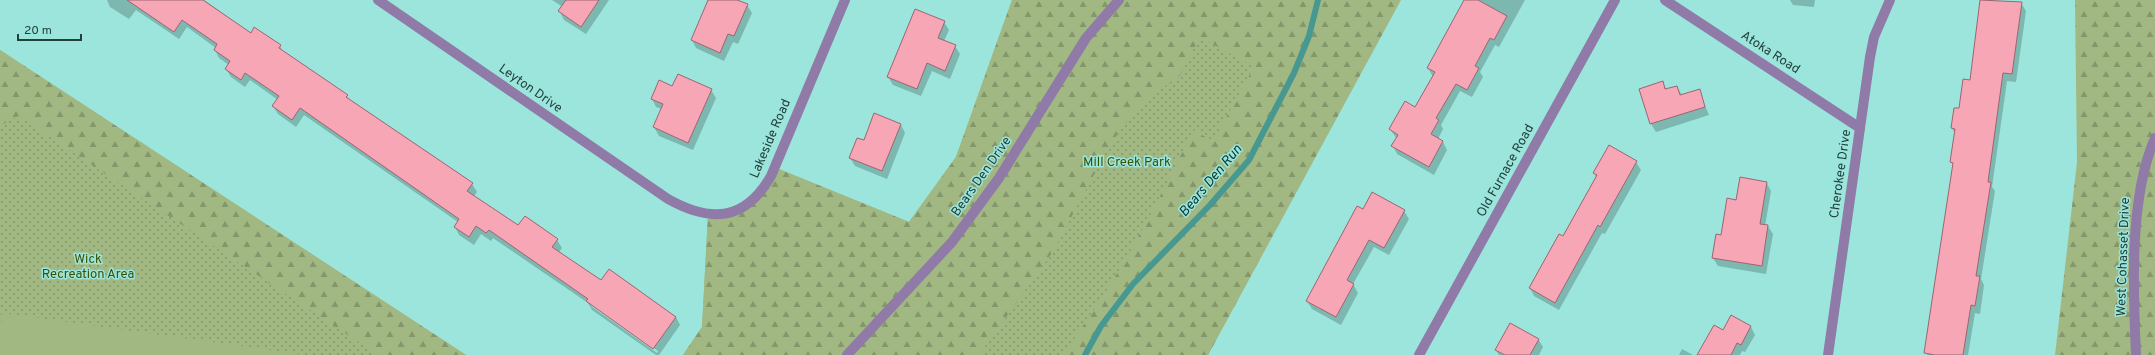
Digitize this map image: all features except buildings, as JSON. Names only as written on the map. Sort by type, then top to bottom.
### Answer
[{"type":"street","name":"Leyton Drive","points":[[378,0],[668,199]]},
{"type":"street","name":"Lakeside Road","points":[[668,199],[688,210],[708,215],[724,214],[738,209],[750,202],[762,192],[771,176],[845,0]]},
{"type":"street","name":"Bears Den Drive","points":[[846,355],[952,242],[999,178],[1086,38],[1119,0]]},
{"type":"street","name":"Old Furnace Road","points":[[1419,355],[1615,0]]},
{"type":"street","name":"Atoka Road","points":[[1665,0],[1860,128]]},
{"type":"street","name":"Cherokee Drive","points":[[1828,355],[1874,37],[1890,0]]},
{"type":"street","name":"West Cohasset Drive","points":[[2136,355],[2135,304],[2137,207],[2142,177],[2155,138]]},
{"type":"green space","name":"Mill Creek Park","points":[[1012,0],[1399,0],[1208,355],[683,355],[702,327],[708,215],[751,202],[774,167],[909,222],[956,157]]},
{"type":"green space","name":"Mill Creek Park","points":[[1012,0],[1401,0],[1208,355],[1062,355],[1082,328],[1117,274],[1149,218],[1193,130],[1213,141],[1254,67],[1200,37],[1178,79],[1153,93],[1132,115],[1109,146],[1054,250],[979,355],[683,355],[702,327],[708,215],[751,202],[774,167],[909,222],[956,157]]},
{"type":"green space","points":[[2075,0],[2155,0],[2155,355],[2055,355],[2077,162]]},
{"type":"green space","name":"Wick Recreation Area","points":[[0,50],[466,355],[0,355]]},
{"type":"green space","points":[[0,50],[466,355],[378,355],[18,116],[0,126]]},
{"type":"green space","points":[[2,313],[306,355],[0,355]]},
{"type":"waterway","name":"Bears Den Run","points":[[1085,355],[1101,326],[1133,284],[1210,205],[1249,160],[1294,73],[1309,36],[1318,0]]}]
